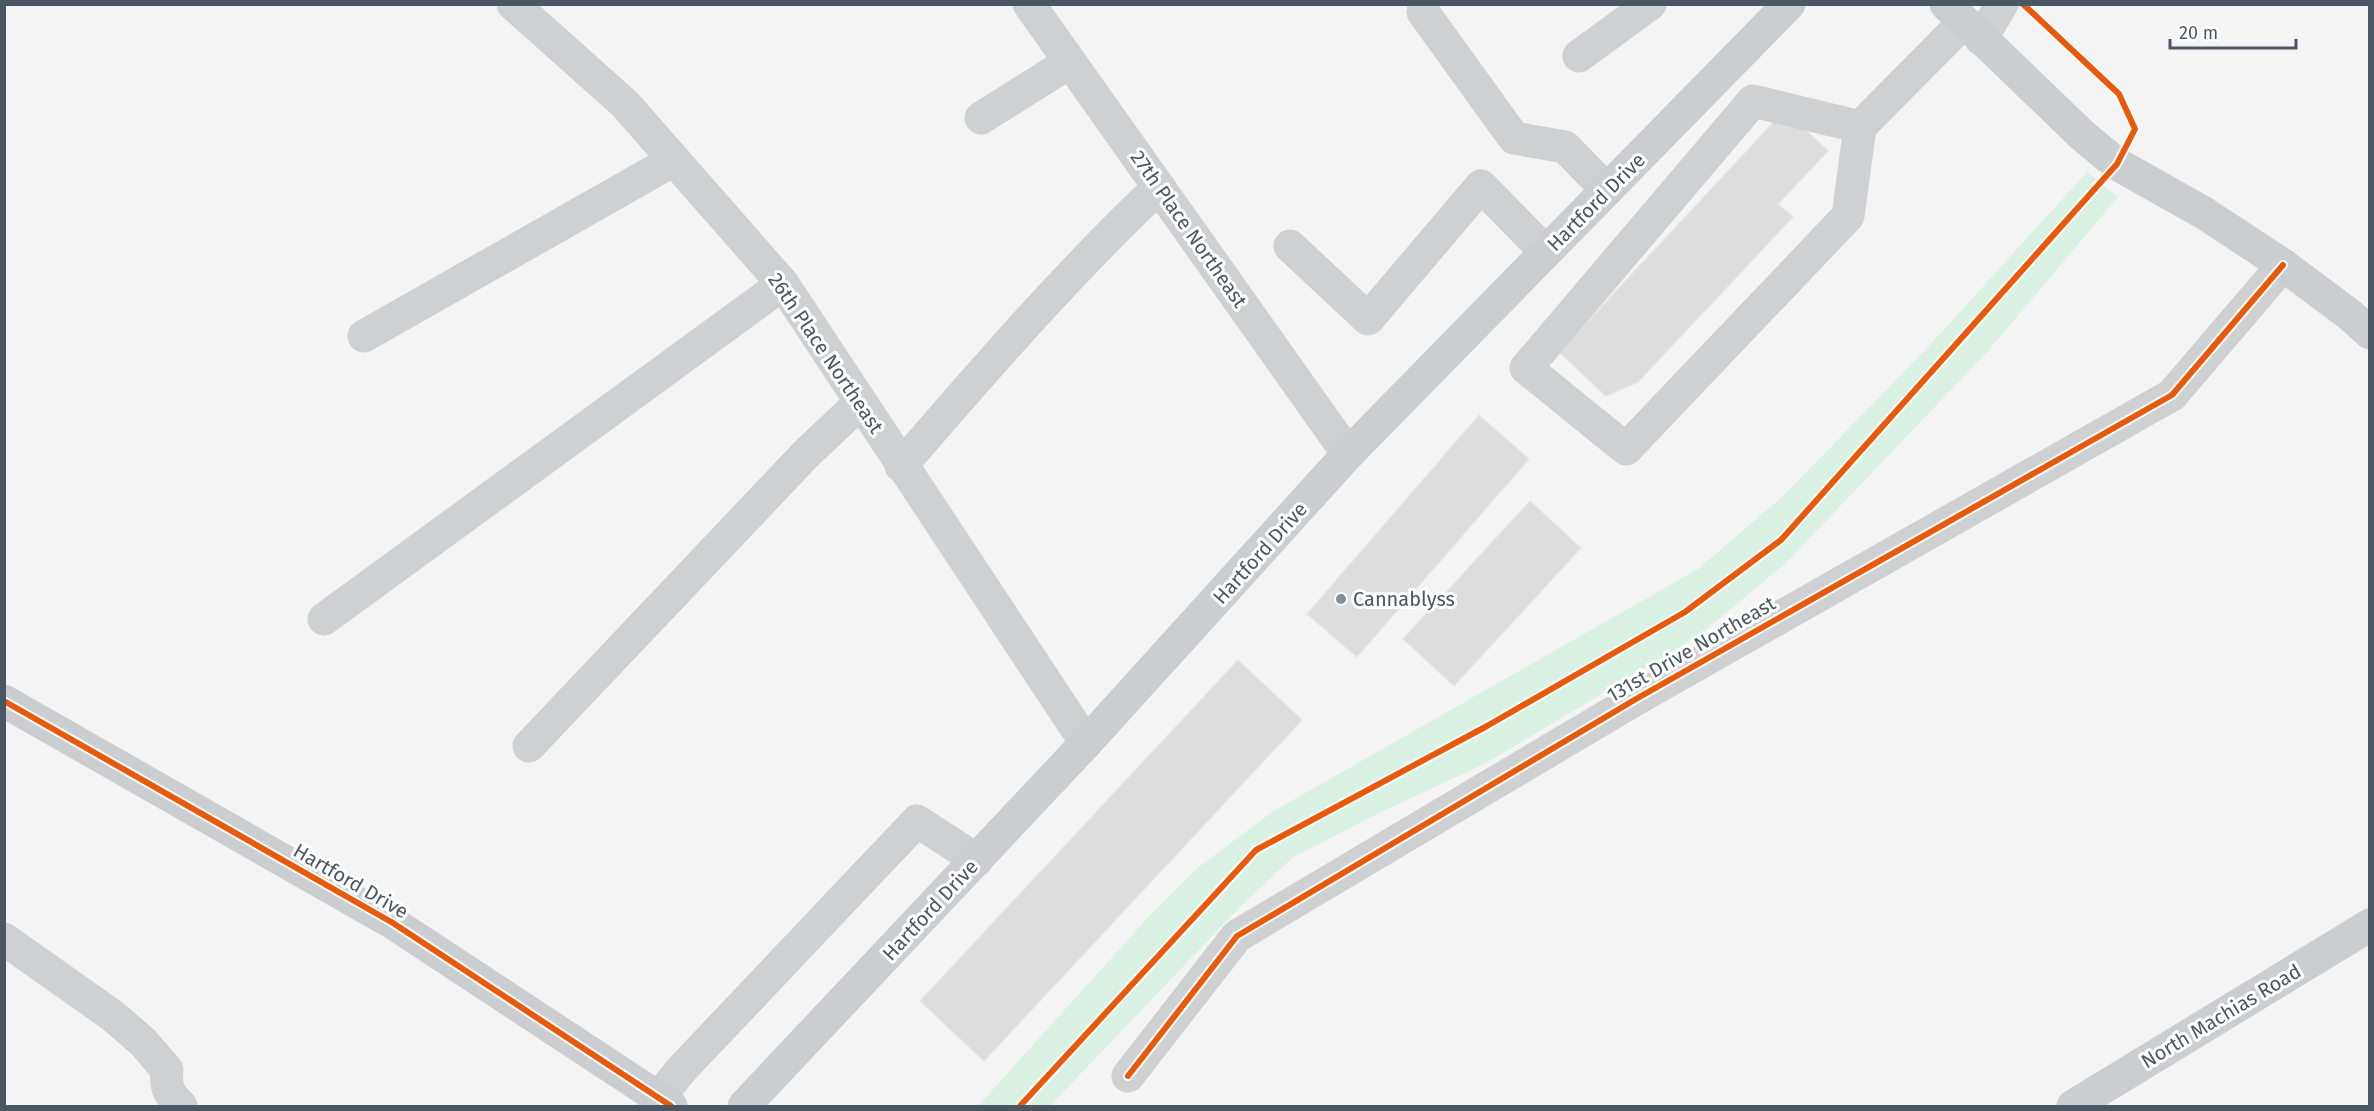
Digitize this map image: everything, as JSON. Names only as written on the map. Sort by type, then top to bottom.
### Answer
[{"type":"main road","name":"Hartford Drive","points":[[744,1107],[1086,743],[1348,454],[1786,6]]},
{"type":"main road","points":[[1964,22],[2082,135],[2117,164],[2204,213],[2283,265],[2350,315],[2370,333]]},
{"type":"main road","name":"Hartford Drive","points":[[4,701],[393,923],[665,1102]]},
{"type":"main road","name":"North Machias Road","points":[[2073,1107],[2370,925]]},
{"type":"street","name":"26th Place Northeast","points":[[513,4],[625,104],[783,284],[1086,743]]},
{"type":"street","name":"27th Place Northeast","points":[[1029,4],[1348,454]]},
{"type":"street","points":[[1579,56],[1650,4]]},
{"type":"street","points":[[1860,127],[1753,100],[1526,368],[1626,448],[1848,216],[1860,127],[1964,22],[2002,4]]},
{"type":"street","points":[[1423,12],[1514,138],[1565,147],[1607,190]]},
{"type":"street","points":[[981,118],[1070,62]]},
{"type":"street","points":[[364,336],[674,160]]},
{"type":"street","points":[[1290,246],[1368,319],[1481,186],[1546,252]]},
{"type":"street","points":[[901,466],[1022,326],[1110,233],[1159,187]]},
{"type":"street","name":"131st Drive Northeast","points":[[1128,1076],[1237,936],[1636,699],[2172,394],[2283,265]]},
{"type":"street","points":[[324,619],[783,284]]},
{"type":"street","points":[[529,746],[806,454],[860,403]]},
{"type":"street","points":[[665,1102],[690,1061],[917,821],[977,860]]},
{"type":"street","points":[[4,939],[113,1016],[143,1042],[167,1070],[165,1085],[171,1097],[181,1107]]},
{"type":"green space","points":[[2087,172],[2118,197],[1988,351],[1786,563],[1698,636],[1486,763],[1377,814],[1292,858],[1237,910],[1050,1106],[978,1106],[1152,913],[1196,869],[1272,812],[1698,569],[1783,496],[1929,346]]},
{"type":"building","points":[[1785,110],[1828,151],[1778,204],[1793,217],[1638,382],[1606,396],[1559,352]]},
{"type":"building","points":[[1479,415],[1529,459],[1357,657],[1307,614]]},
{"type":"building","points":[[1530,501],[1581,548],[1454,686],[1403,639]]},
{"type":"building","points":[[1238,660],[1302,720],[984,1061],[920,1001]]},
{"type":"cycle path","points":[[1020,1106],[1256,850],[1487,726],[1685,612],[1781,540],[2117,164],[2135,129],[2119,94],[2023,4]]},
{"type":"cycle path","points":[[1128,1076],[1237,936],[1636,699],[2172,395],[2283,265]]},
{"type":"cycle path","points":[[4,701],[393,923],[671,1106]]},
{"type":"place","name":"Cannablyss","points":[[1341,599]]}]
